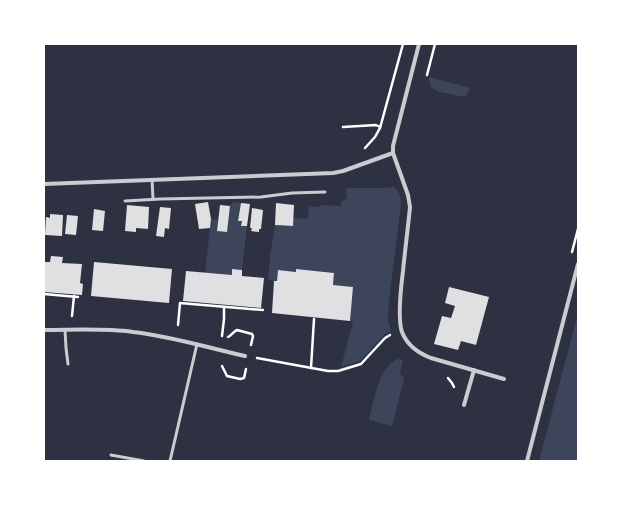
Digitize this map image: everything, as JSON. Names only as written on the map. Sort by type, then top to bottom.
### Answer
[{"type":"street","points":[[419,44],[393,146],[393,153],[409,200],[400,305],[400,322],[402,331],[409,344],[421,354],[504,379]]},
{"type":"street","points":[[44,184],[333,173],[343,171],[393,153]]},
{"type":"street","points":[[527,461],[578,264]]},
{"type":"street","points":[[44,330],[132,332],[197,344],[245,356]]},
{"type":"street","points":[[464,405],[474,370]]},
{"type":"lane","points":[[152,180],[153,199]]},
{"type":"lane","points":[[126,201],[225,198],[241,196],[261,197],[292,193],[325,192]]},
{"type":"lane","points":[[66,330],[68,364]]},
{"type":"lane","points":[[170,461],[197,344]]},
{"type":"lane","points":[[111,455],[144,461]]},
{"type":"path","points":[[362,150],[375,137],[380,127],[402,44]]},
{"type":"path","points":[[427,77],[435,44]]},
{"type":"path","points":[[343,127],[376,125],[380,127]]},
{"type":"path","points":[[44,294],[78,297]]},
{"type":"path","points":[[71,319],[74,296]]},
{"type":"path","points":[[178,328],[180,303],[263,310]]},
{"type":"path","points":[[222,338],[224,307]]},
{"type":"path","points":[[310,368],[314,319]]},
{"type":"path","points":[[245,356],[334,371],[358,365],[385,338],[402,331]]},
{"type":"path","points":[[388,336],[390,340]]},
{"type":"path","points":[[446,377],[452,383],[454,390]]},
{"type":"shaded area","points":[[430,77],[470,88],[465,97],[439,92],[432,88],[429,80]]},
{"type":"shaded area","points":[[394,187],[400,195],[401,205],[389,302],[388,321],[391,331],[385,334],[360,361],[341,367],[353,322],[350,321],[353,287],[333,285],[334,273],[296,269],[296,272],[278,270],[277,281],[268,280],[275,225],[292,226],[293,218],[308,219],[309,206],[341,206],[341,202],[347,198],[346,188]]},
{"type":"shaded area","points":[[233,202],[241,203],[238,221],[242,221],[241,226],[247,226],[242,270],[233,269],[232,275],[205,273],[211,219],[218,220],[217,231],[227,232],[230,206]]},
{"type":"shaded area","points":[[578,312],[578,461],[539,461],[577,317]]},
{"type":"shaded area","points":[[398,359],[403,361],[400,374],[404,379],[392,426],[369,420],[375,394],[381,377],[391,363]]},
{"type":"building","points":[[208,202],[211,219],[210,228],[199,229],[195,204]]},
{"type":"building","points":[[241,203],[250,204],[247,226],[241,226],[242,221],[238,221]]},
{"type":"building","points":[[276,203],[294,205],[293,226],[275,225]]},
{"type":"building","points":[[127,205],[149,207],[148,229],[136,228],[136,232],[125,231]]},
{"type":"building","points":[[220,205],[230,206],[227,232],[217,231]]},
{"type":"building","points":[[160,207],[171,208],[169,229],[165,228],[164,237],[156,236]]},
{"type":"building","points":[[252,208],[263,210],[261,229],[259,229],[259,232],[251,231],[252,228],[250,228]]},
{"type":"building","points":[[94,209],[105,211],[103,231],[92,230]]},
{"type":"building","points":[[50,214],[63,215],[62,236],[45,235],[46,217],[50,218]]},
{"type":"building","points":[[67,215],[78,216],[76,235],[65,234]]},
{"type":"building","points":[[51,256],[63,257],[62,263],[82,264],[80,283],[83,284],[82,295],[44,292],[44,262],[50,262]]},
{"type":"building","points":[[94,262],[172,269],[169,303],[91,296]]},
{"type":"building","points":[[232,269],[242,270],[242,276],[264,278],[261,308],[183,301],[186,271],[232,275]]},
{"type":"building","points":[[296,269],[334,273],[333,285],[353,287],[350,321],[272,313],[274,281],[277,281],[278,270],[296,272]]},
{"type":"building","points":[[449,287],[489,297],[476,345],[461,341],[458,350],[434,344],[442,316],[451,318],[455,306],[445,303]]}]
